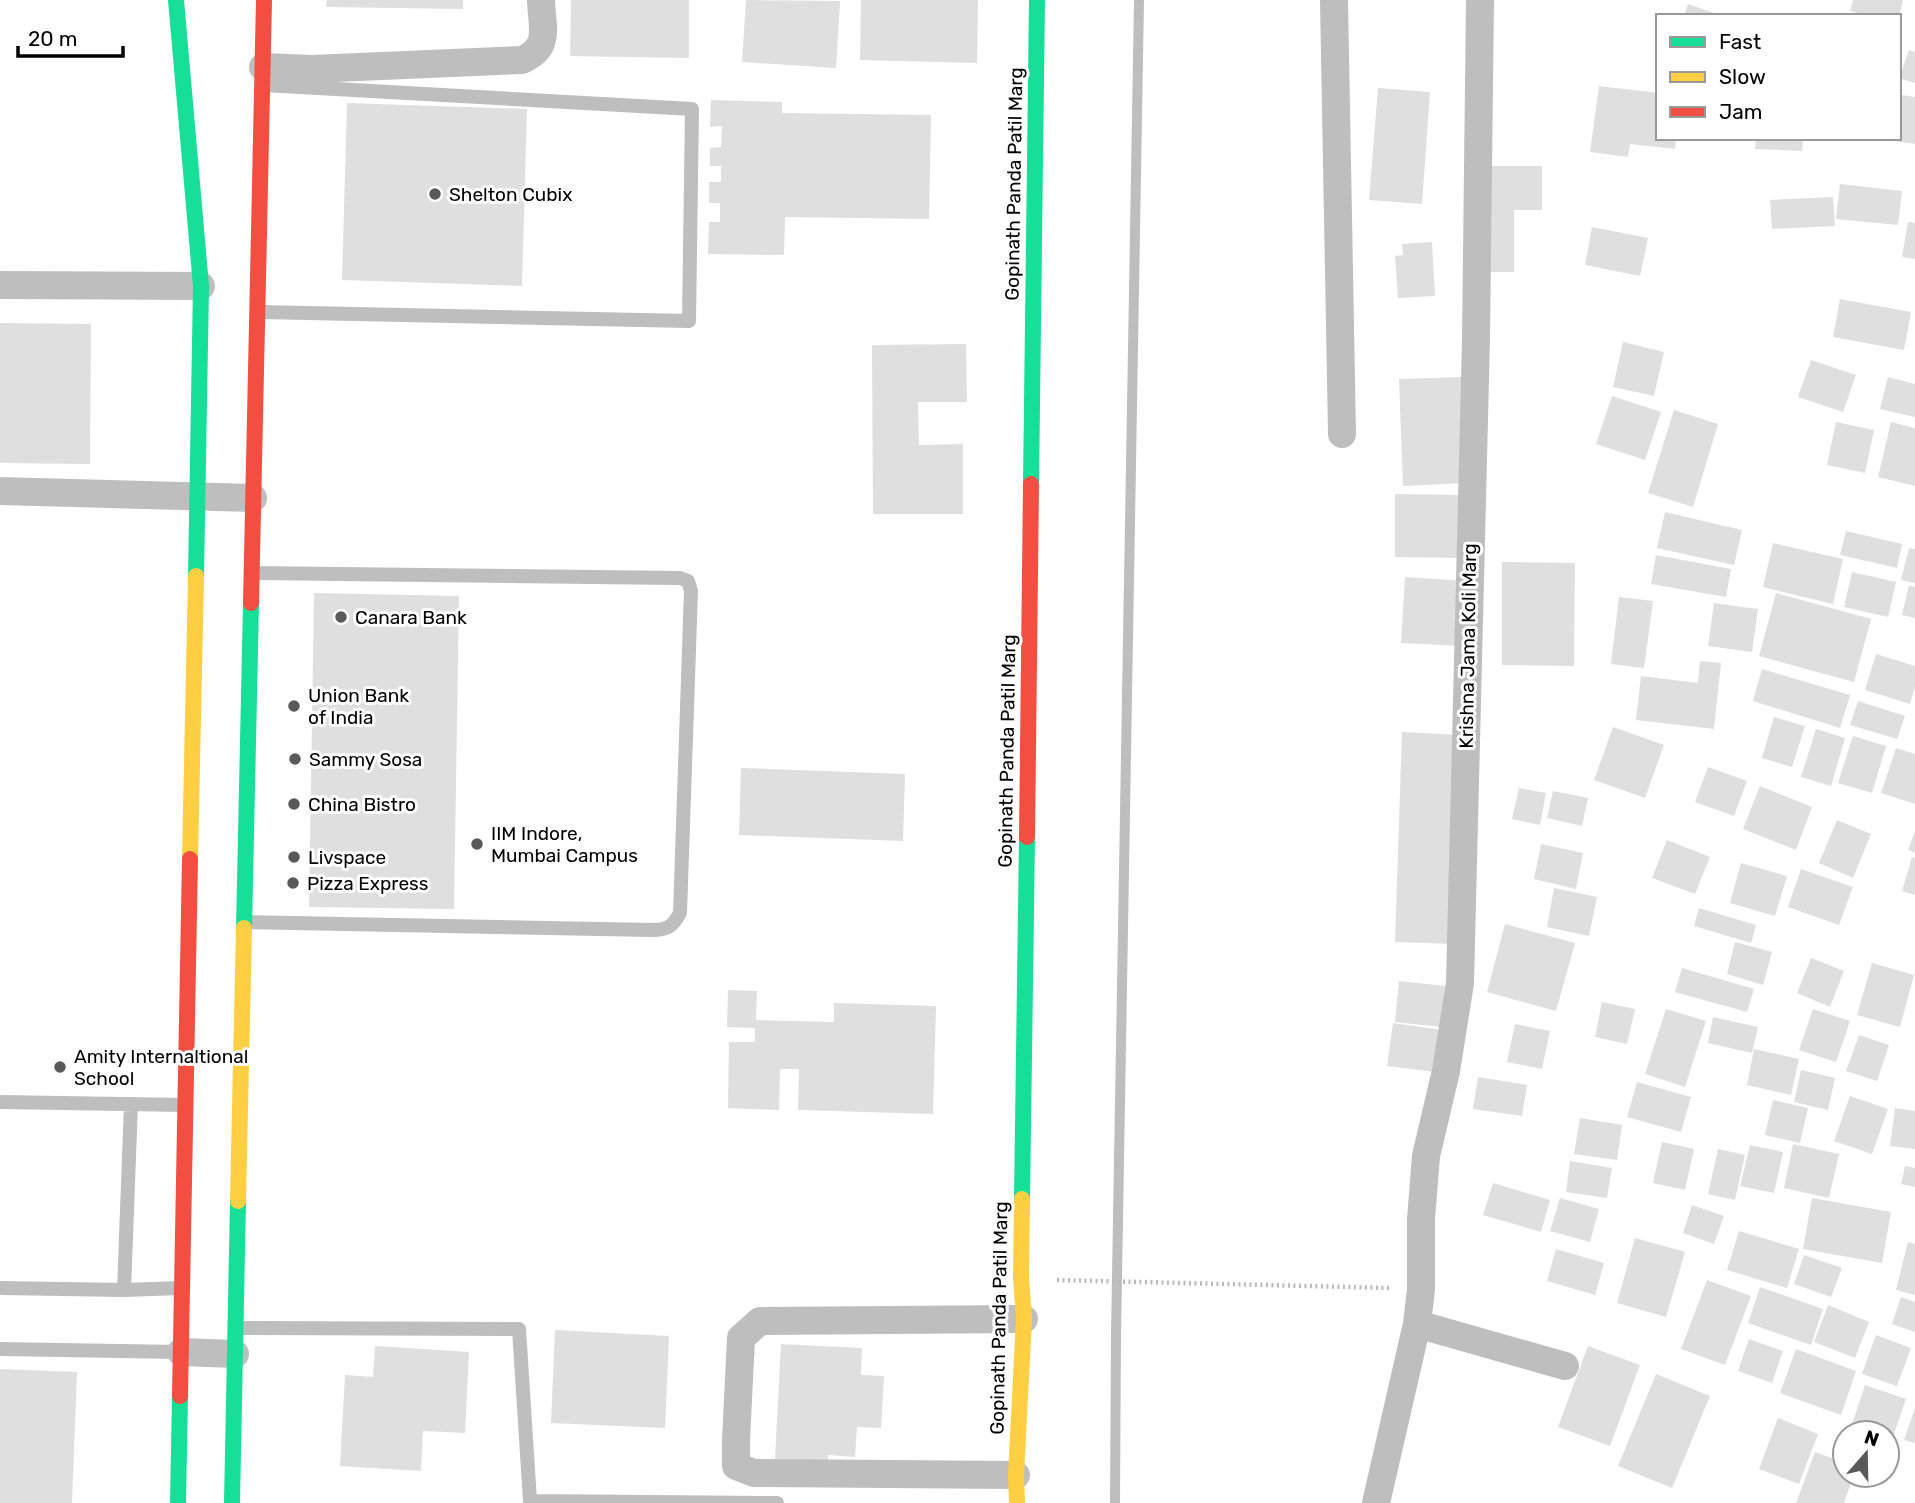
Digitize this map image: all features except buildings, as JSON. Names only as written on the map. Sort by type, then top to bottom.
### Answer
[{"type":"street","points":[[176,0],[201,286],[178,1503]]},
{"type":"street","points":[[232,1503],[264,0]]},
{"type":"street","points":[[263,76],[312,69],[522,60],[535,54],[542,44],[541,0]]},
{"type":"street","name":"Gopinath Panda Patil Marg","points":[[1017,1503],[1024,1319],[1021,1277],[1037,0]]},
{"type":"street","points":[[1334,0],[1342,434]]},
{"type":"street","name":"Krishna Jama Koli Marg","points":[[1376,1503],[1418,1324],[1426,1156],[1446,1071],[1460,983],[1476,340],[1480,0]]},
{"type":"street","points":[[0,285],[201,286]]},
{"type":"street","points":[[0,491],[253,498]]},
{"type":"street","points":[[1016,1475],[754,1473],[736,1466],[741,1338],[760,1321],[1024,1319]]},
{"type":"street","points":[[1418,1324],[1565,1366]]},
{"type":"street","points":[[181,1352],[235,1341]]},
{"type":"lane","points":[[257,312],[689,321],[692,109],[263,76]]},
{"type":"lane","points":[[244,922],[652,930],[671,927],[680,913],[691,591],[688,581],[680,578],[252,573]]},
{"type":"lane","points":[[0,1102],[186,1105]]},
{"type":"lane","points":[[124,1290],[131,1104]]},
{"type":"lane","points":[[0,1288],[182,1288]]},
{"type":"lane","points":[[235,1341],[519,1328],[530,1501],[777,1503]]},
{"type":"lane","points":[[0,1349],[181,1352]]},
{"type":"path","points":[[1064,1280],[1421,1289]]},
{"type":"waterway","points":[[1115,1503],[1139,0]]},
{"type":"traffic: fast","points":[[176,0],[201,286],[196,576]]},
{"type":"traffic: fast","points":[[1031,484],[1037,0]]},
{"type":"traffic: fast","points":[[244,928],[251,603]]},
{"type":"traffic: fast","points":[[1022,1199],[1027,837]]},
{"type":"traffic: fast","points":[[232,1503],[238,1201]]},
{"type":"traffic: fast","points":[[178,1503],[180,1396]]},
{"type":"traffic: slow","points":[[190,859],[196,576]]},
{"type":"traffic: slow","points":[[238,1201],[244,928]]},
{"type":"traffic: slow","points":[[1017,1503],[1024,1319],[1021,1277],[1022,1199]]},
{"type":"traffic: jam","points":[[251,603],[264,0]]},
{"type":"traffic: jam","points":[[1027,837],[1031,484]]},
{"type":"traffic: jam","points":[[180,1396],[190,859]]},
{"type":"place","name":"Shelton Cubix","points":[[435,194]]},
{"type":"place","name":"Canara Bank","points":[[341,617]]},
{"type":"place","name":"Union Bank of India","points":[[294,706]]},
{"type":"place","name":"Sammy Sosa","points":[[295,759]]},
{"type":"place","name":"China Bistro","points":[[294,804]]},
{"type":"place","name":"IIM Indore, Mumbai Campus","points":[[477,844]]},
{"type":"place","name":"Livspace","points":[[294,857]]},
{"type":"place","name":"Pizza Express","points":[[293,883]]},
{"type":"place","name":"Amity Internaltional School","points":[[60,1067]]}]
